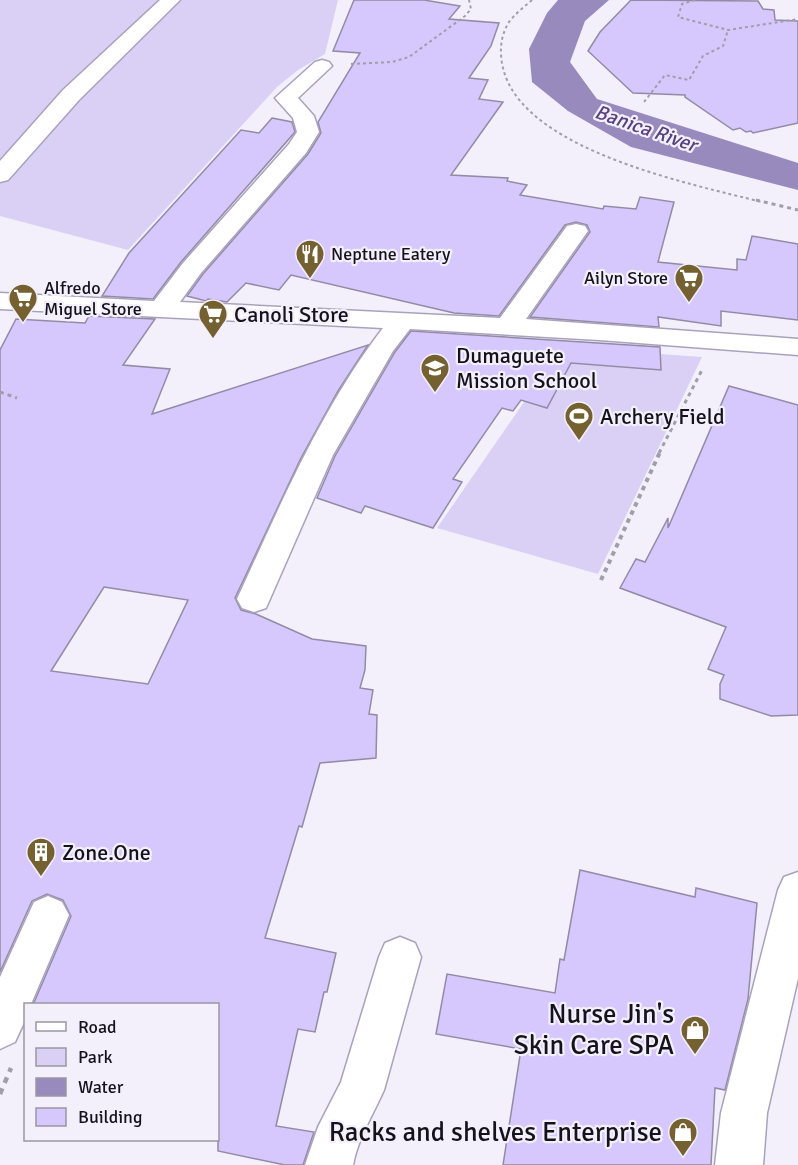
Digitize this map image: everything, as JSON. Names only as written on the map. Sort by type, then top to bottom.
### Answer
[{"type":"street","points":[[0,175],[71,95],[171,0]]},
{"type":"street","points":[[161,310],[192,268],[298,148],[308,132],[303,116],[286,98],[322,66]]},
{"type":"street","points":[[507,327],[576,231]]},
{"type":"street","points":[[0,301],[507,327],[798,347]]},
{"type":"street","points":[[254,599],[318,455],[381,349],[402,321]]},
{"type":"street","points":[[739,1165],[744,1113],[798,890]]},
{"type":"street","points":[[0,1027],[48,915]]},
{"type":"street","points":[[330,1165],[334,1143],[361,1090],[400,957]]},
{"type":"path","points":[[322,66],[392,62],[409,57],[465,16],[471,9],[469,0]]},
{"type":"path","points":[[532,0],[509,23],[500,48],[501,67],[512,92],[542,121],[581,145],[651,173],[798,210]]},
{"type":"path","points":[[695,0],[682,4],[678,16],[728,30],[798,19]]},
{"type":"path","points":[[644,102],[665,75],[689,80],[703,56],[723,46],[728,30]]},
{"type":"path","points":[[601,580],[666,438],[718,340]]},
{"type":"path","points":[[0,392],[17,398]]},
{"type":"green space","points":[[0,0],[338,0],[325,54],[298,70],[277,87],[128,250],[0,216]]},
{"type":"green space","name":"Archery Field","points":[[562,347],[702,357],[598,574],[437,528]]},
{"type":"water","name":"Banica River","points":[[558,0],[609,0],[585,21],[570,62],[597,99],[798,163],[798,190],[631,147],[568,111],[532,82],[529,49],[547,13]]},
{"type":"building","points":[[354,0],[424,0],[460,6],[449,19],[499,23],[491,46],[469,78],[488,80],[479,99],[503,102],[451,175],[508,178],[507,181],[527,185],[520,195],[603,209],[604,206],[636,209],[640,197],[674,202],[658,262],[737,270],[737,259],[746,260],[752,236],[798,244],[798,320],[721,311],[721,326],[658,317],[659,327],[530,317],[590,232],[587,225],[576,222],[565,225],[499,316],[454,313],[291,275],[279,290],[246,283],[227,302],[208,299],[206,301],[187,296],[203,274],[308,154],[321,133],[318,122],[360,53],[333,51]]},
{"type":"building","points":[[631,0],[758,1],[763,9],[774,10],[775,20],[798,21],[798,123],[753,133],[740,128],[733,130],[685,95],[633,93],[588,51],[600,32]]},
{"type":"building","points":[[272,118],[292,122],[295,132],[181,262],[153,299],[102,296],[129,253],[241,130],[259,133]]},
{"type":"building","points":[[89,316],[155,319],[123,365],[170,369],[152,414],[368,345],[338,391],[301,458],[235,598],[241,610],[256,614],[312,639],[366,646],[365,670],[360,688],[373,690],[369,714],[377,715],[376,758],[320,763],[302,827],[299,826],[265,938],[336,953],[315,1032],[298,1029],[276,1126],[314,1132],[303,1165],[285,1165],[218,1151],[219,1003],[34,1003],[71,916],[63,900],[47,894],[32,901],[0,972],[0,350],[16,319],[85,323]],"holes":[[[104,587],[188,600],[148,684],[51,671]]]},
{"type":"building","points":[[411,331],[660,347],[661,370],[571,363],[547,408],[521,400],[513,411],[502,408],[453,479],[462,482],[433,528],[365,506],[361,513],[317,498],[335,456],[395,352]]},
{"type":"building","points":[[729,386],[798,405],[798,715],[771,716],[720,699],[720,684],[724,675],[708,669],[726,627],[620,588],[636,559],[645,562],[668,518],[668,528]]},
{"type":"building","points":[[580,870],[695,897],[696,888],[757,903],[748,999],[725,1090],[715,1088],[711,1165],[503,1165],[521,1049],[436,1034],[447,974],[555,993],[560,959],[564,960]]},
{"type":"place","name":"Neptune Eatery","points":[[310,280]]},
{"type":"place","name":"Ailyn Store","points":[[689,304]]},
{"type":"place","name":"Alfredo Miguel Store","points":[[23,324]]},
{"type":"place","name":"Canoli Store","points":[[213,340]]},
{"type":"place","name":"Dumaguete Mission School","points":[[435,394]]},
{"type":"place","name":"Archery Field","points":[[579,442]]},
{"type":"place","name":"Zone.One","points":[[41,878]]},
{"type":"place","name":"Nurse Jin's Skin Care SPA","points":[[695,1056]]},
{"type":"place","name":"Racks and shelves Enterprise","points":[[683,1158]]}]
